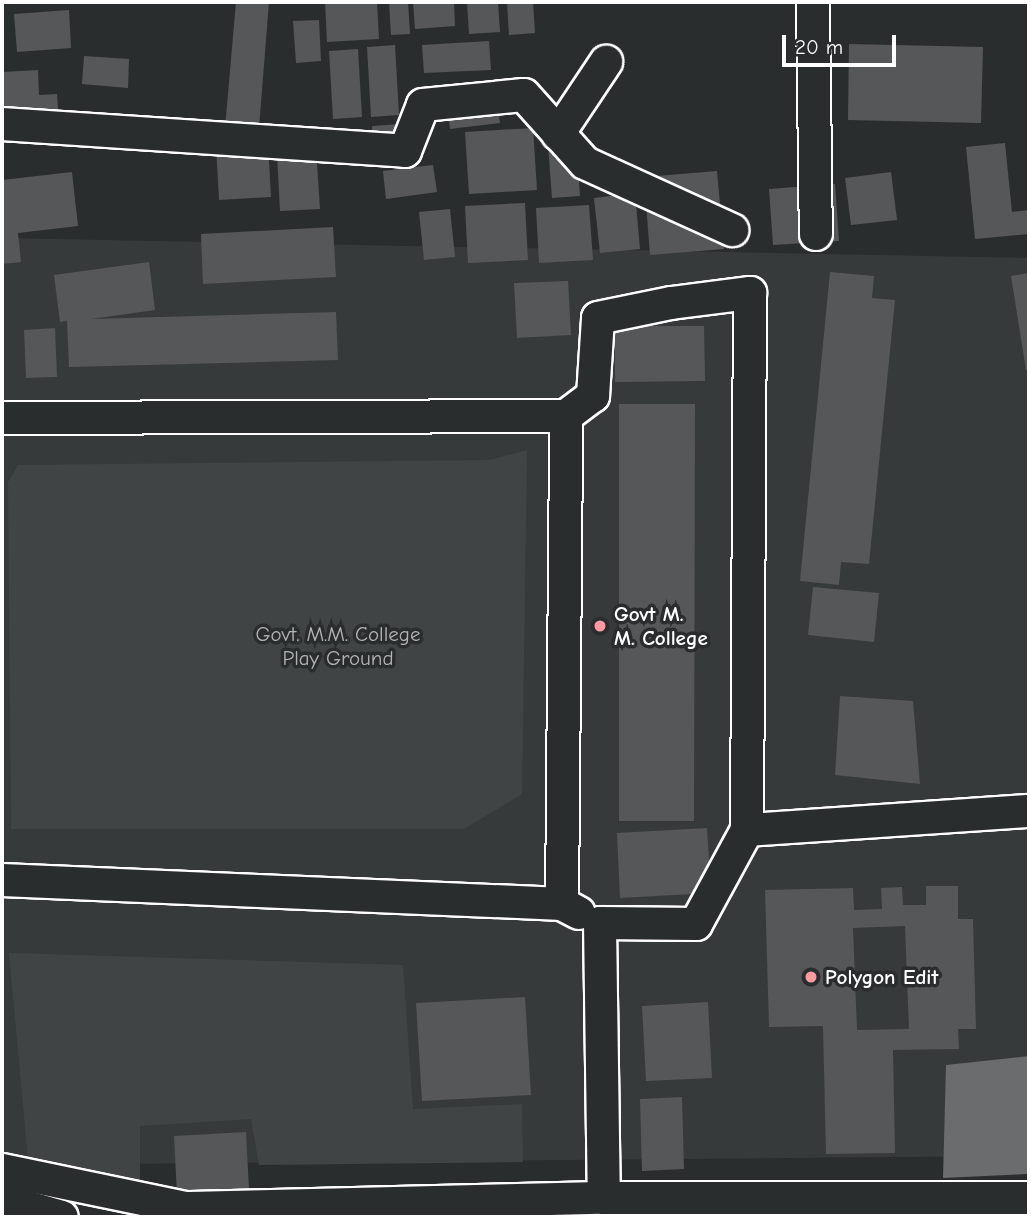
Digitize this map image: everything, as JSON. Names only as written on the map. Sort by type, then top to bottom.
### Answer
[{"type":"street","points":[[813,2],[816,234]]},
{"type":"street","points":[[558,134],[606,62]]},
{"type":"street","points":[[2,124],[405,151],[423,105],[524,95],[584,163],[732,230]]},
{"type":"street","points":[[2,418],[566,416],[593,396],[598,318],[750,293],[747,830],[696,924],[600,923],[562,904],[2,880]]},
{"type":"street","points":[[562,904],[566,416]]},
{"type":"street","points":[[747,830],[1029,811]]},
{"type":"street","points":[[600,923],[604,1198]]},
{"type":"street","points":[[2,1170],[185,1208],[604,1198],[1029,1198]]},
{"type":"street","points":[[2,1200],[62,1217]]},
{"type":"shaded area","points":[[2,238],[1029,258],[1029,1156],[2,1165]]},
{"type":"shaded area","points":[[1029,1056],[1029,1174],[943,1178],[946,1065]]},
{"type":"green space","name":"Govt. M.M. College Play Ground","points":[[527,450],[522,794],[464,829],[11,829],[8,482],[18,465],[490,460]]},
{"type":"green space","points":[[9,953],[403,965],[413,1109],[522,1104],[523,1162],[259,1165],[251,1119],[140,1126],[140,1188],[28,1159]]},
{"type":"building","points":[[236,2],[269,2],[259,128],[225,128]]},
{"type":"building","points":[[325,2],[377,2],[379,39],[327,42]]},
{"type":"building","points":[[389,2],[408,2],[410,34],[391,35]]},
{"type":"building","points":[[413,2],[454,2],[455,26],[415,29]]},
{"type":"building","points":[[467,2],[498,2],[500,32],[469,34]]},
{"type":"building","points":[[507,2],[533,2],[535,33],[509,35]]},
{"type":"building","points":[[69,10],[71,48],[17,52],[14,14]]},
{"type":"building","points":[[319,20],[321,61],[296,63],[293,21]]},
{"type":"building","points":[[489,41],[491,70],[424,73],[422,45]]},
{"type":"building","points":[[849,44],[983,47],[981,123],[848,120]]},
{"type":"building","points":[[395,45],[399,115],[371,117],[367,47]]},
{"type":"building","points":[[358,49],[362,117],[333,119],[329,51]]},
{"type":"building","points":[[84,56],[129,59],[128,88],[82,84]]},
{"type":"building","points":[[38,70],[39,95],[57,94],[59,123],[2,126],[2,72]]},
{"type":"building","points":[[496,97],[500,123],[450,129],[447,104]]},
{"type":"building","points":[[401,124],[402,149],[373,150],[372,126]]},
{"type":"building","points":[[533,128],[537,190],[469,194],[465,132]]},
{"type":"building","points":[[315,133],[320,209],[280,211],[276,135]]},
{"type":"building","points":[[268,142],[271,197],[219,200],[216,145]]},
{"type":"building","points":[[1005,143],[1012,212],[1029,210],[1029,234],[975,239],[966,147]]},
{"type":"building","points":[[548,145],[578,168],[580,196],[552,198]]},
{"type":"building","points":[[433,165],[437,192],[386,199],[383,171]]},
{"type":"building","points":[[717,171],[724,249],[650,255],[644,177]]},
{"type":"building","points":[[72,172],[78,226],[18,233],[21,262],[2,264],[2,180]]},
{"type":"building","points":[[891,172],[897,220],[851,225],[845,178]]},
{"type":"building","points":[[835,184],[839,241],[773,245],[769,189]]},
{"type":"building","points":[[635,193],[640,249],[600,253],[594,198]]},
{"type":"building","points":[[525,203],[528,260],[468,263],[465,206]]},
{"type":"building","points":[[589,205],[593,260],[539,263],[536,208]]},
{"type":"building","points":[[450,209],[455,257],[424,260],[419,212]]},
{"type":"building","points":[[333,227],[336,277],[203,284],[201,234]]},
{"type":"building","points":[[149,262],[155,310],[91,319],[336,312],[338,360],[69,367],[67,321],[60,322],[54,275]]},
{"type":"building","points":[[830,272],[874,276],[872,298],[895,300],[869,564],[841,562],[839,585],[800,581]]},
{"type":"building","points":[[1029,273],[1029,369],[1026,370],[1011,276]]},
{"type":"building","points":[[568,281],[571,335],[517,338],[514,283]]},
{"type":"building","points":[[615,326],[704,326],[705,381],[615,382]]},
{"type":"building","points":[[55,328],[57,377],[26,378],[24,330]]},
{"type":"building","points":[[619,404],[695,404],[694,821],[619,821]]},
{"type":"building","points":[[813,587],[879,593],[874,642],[808,635]]},
{"type":"building","points":[[840,696],[913,701],[920,784],[835,775]]},
{"type":"building","points":[[707,828],[711,893],[620,898],[617,833]]},
{"type":"building","name":"Polygon Edit","points":[[926,886],[958,886],[958,919],[973,919],[976,1029],[958,1029],[959,1049],[893,1050],[895,1153],[826,1154],[823,1026],[769,1027],[765,890],[853,888],[854,910],[882,909],[881,888],[902,887],[903,905],[926,905]],"holes":[[[905,926],[909,1029],[857,1030],[853,928]]]},
{"type":"building","points":[[525,997],[531,1095],[422,1101],[416,1003]]},
{"type":"building","points":[[708,1002],[712,1078],[646,1081],[642,1006]]},
{"type":"building","points":[[682,1097],[684,1169],[642,1171],[640,1099]]},
{"type":"building","points":[[246,1132],[249,1190],[177,1194],[174,1136]]},
{"type":"building","points":[[830,1203],[901,1211],[901,1217],[828,1217]]},
{"type":"building","points":[[958,1213],[985,1215],[985,1217],[958,1217]]},
{"type":"place","name":"Govt M. M. College","points":[[600,626]]},
{"type":"place","name":"Polygon Edit","points":[[811,977]]}]
